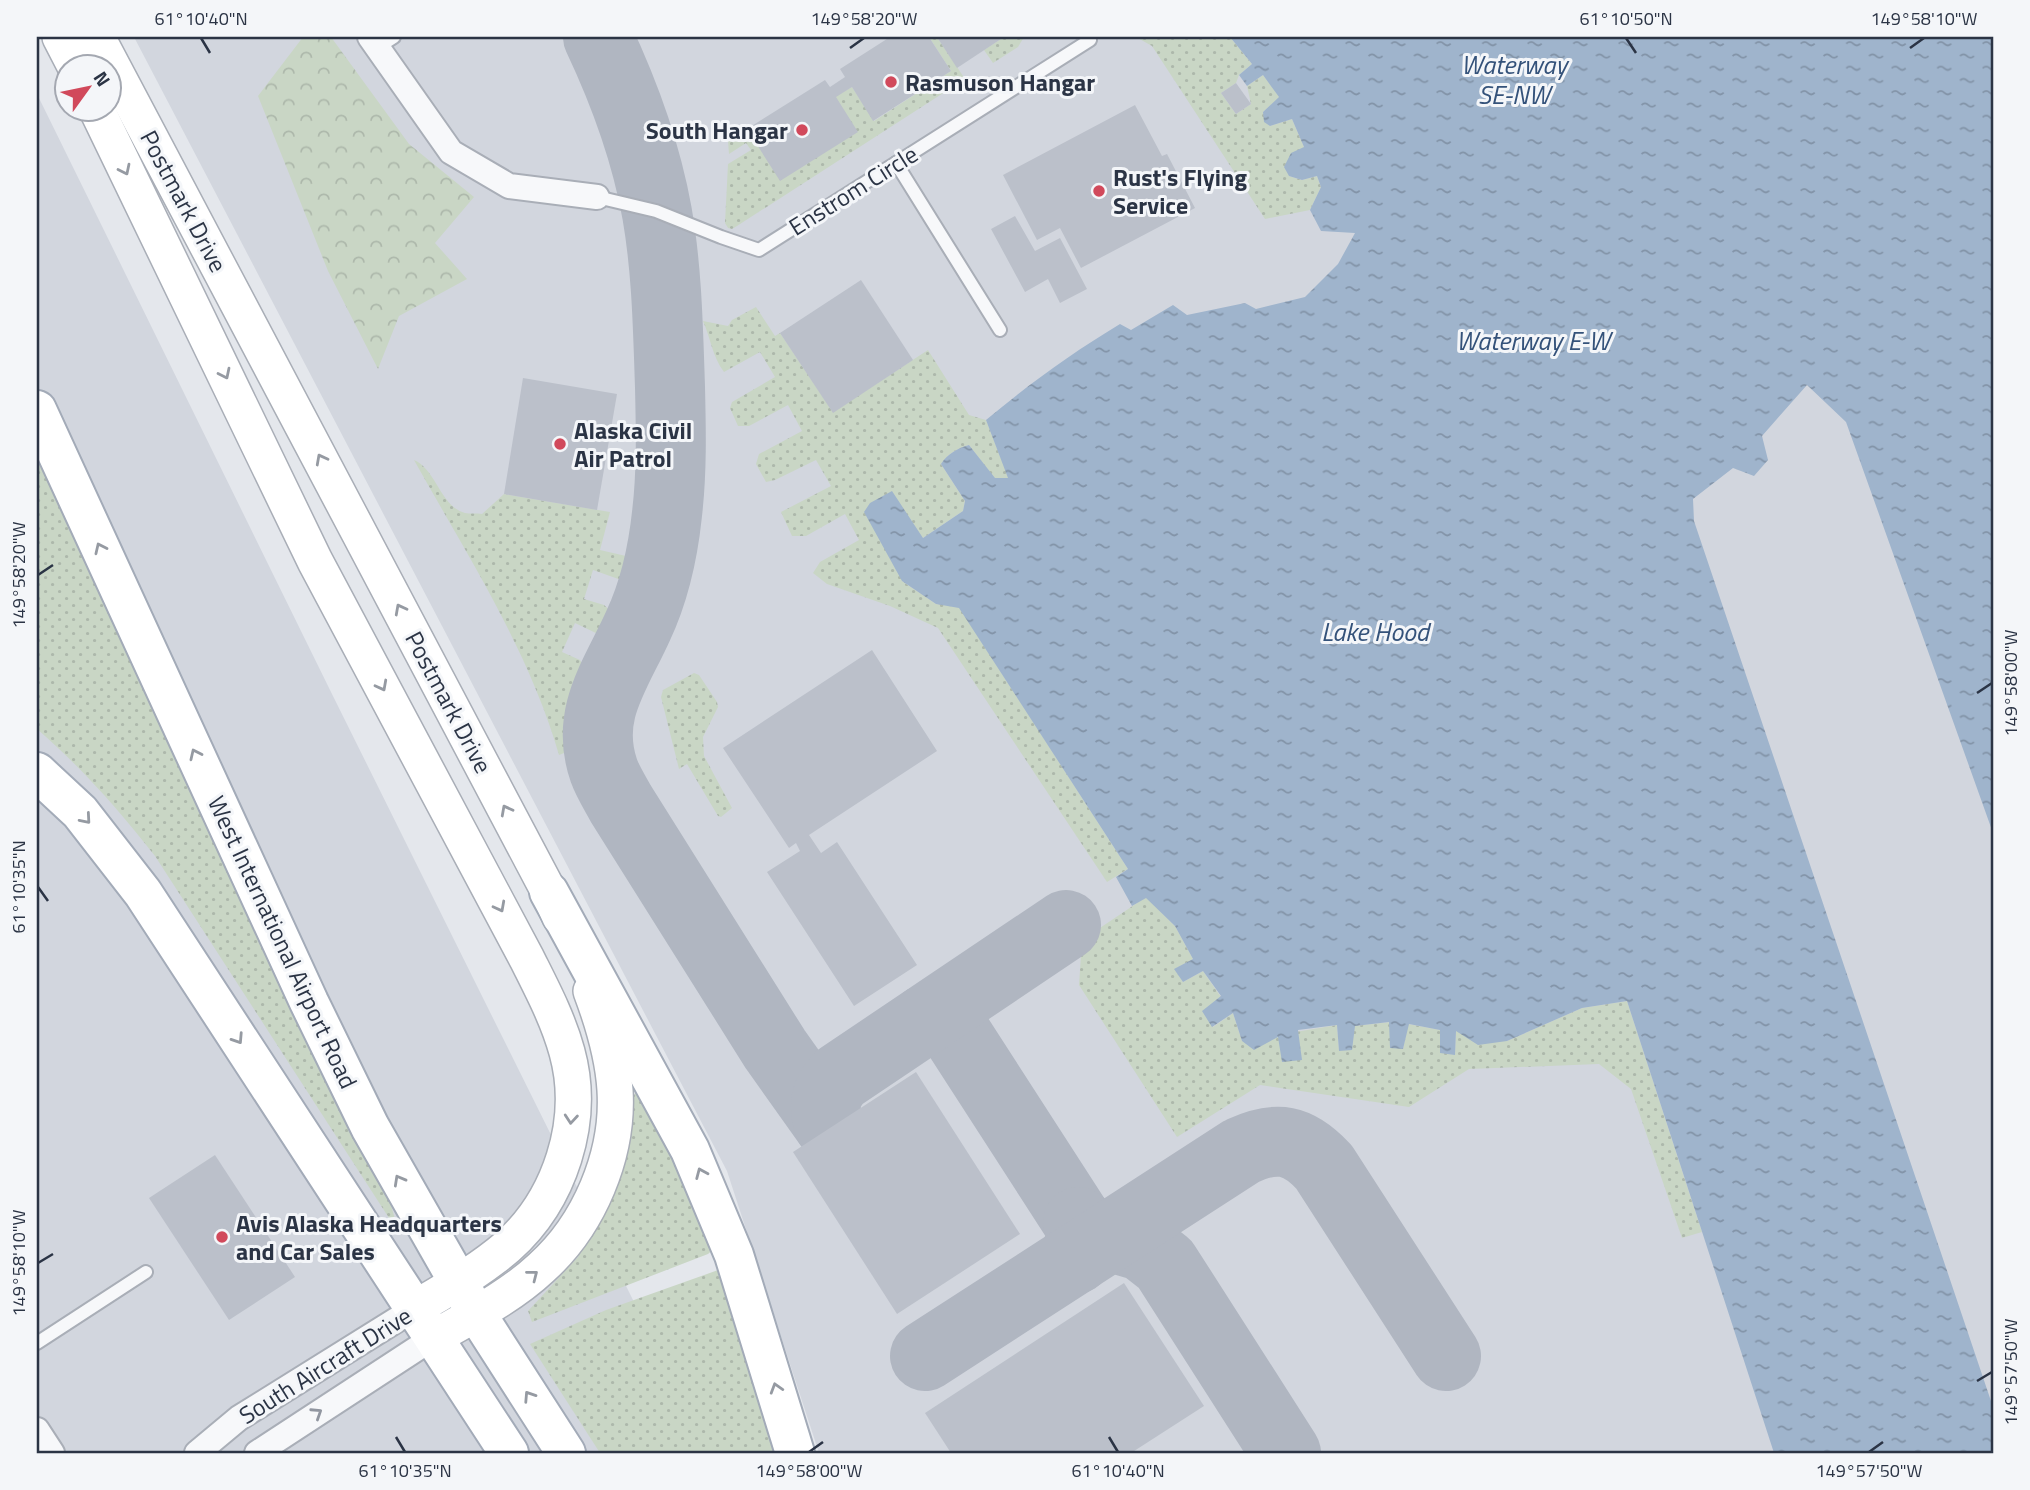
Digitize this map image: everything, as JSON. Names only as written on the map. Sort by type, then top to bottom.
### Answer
[{"type":"main road","name":"West International Airport Road","points":[[37,410],[343,1073],[407,1195],[467,1298],[566,1453]]},
{"type":"main road","points":[[37,772],[80,812],[138,885],[509,1453]]},
{"type":"main road","points":[[550,892],[690,1150],[734,1255],[796,1453]]},
{"type":"street","name":"Postmark Drive","points":[[97,37],[550,892],[589,987],[609,1047],[615,1091],[610,1147],[589,1206],[563,1246],[533,1275],[467,1298],[423,1323]]},
{"type":"street","points":[[380,41],[451,152],[509,186],[597,197]]},
{"type":"street","name":"Postmark Drive","points":[[103,122],[315,561],[527,959],[567,1051],[573,1096],[571,1126],[565,1155],[549,1195],[467,1298]]},
{"type":"street","name":"South Aircraft Drive","points":[[259,1452],[423,1323]]},
{"type":"street","name":"South Aircraft Drive","points":[[197,1453],[239,1418],[423,1323]]},
{"type":"street","points":[[37,1430],[52,1453]]},
{"type":"lane","name":"Enstrom Circle","points":[[597,197],[656,211],[759,250],[1089,38]]},
{"type":"lane","points":[[896,163],[1000,330]]},
{"type":"lane","points":[[37,1343],[146,1272]]},
{"type":"shaded area","points":[[134,37],[1993,37],[1993,1453],[819,1453],[727,1171]]},
{"type":"shaded area","points":[[37,94],[330,690],[709,1453],[37,1453]]},
{"type":"green space","points":[[303,37],[331,37],[409,144],[474,197],[435,243],[467,279],[399,316],[378,369],[328,271],[258,96]]},
{"type":"green space","points":[[929,37],[937,37],[965,79],[737,226],[728,228],[725,223],[728,164],[751,150],[746,143],[729,154],[728,141],[852,87],[874,121],[951,71]]},
{"type":"green space","points":[[1004,37],[1024,37],[1018,47],[993,63],[984,50]]},
{"type":"green space","points":[[1136,37],[1230,37],[1252,64],[1239,75],[1236,83],[1221,93],[1236,114],[1251,104],[1247,86],[1263,75],[1280,97],[1263,112],[1270,126],[1292,119],[1304,147],[1289,176],[1302,180],[1317,176],[1321,187],[1310,210],[1265,219],[1152,46]]},
{"type":"green space","points":[[756,307],[775,336],[780,333],[833,412],[928,350],[969,415],[986,420],[1009,479],[995,479],[969,445],[946,457],[941,464],[965,501],[963,511],[923,538],[902,581],[936,604],[959,607],[1128,869],[1107,882],[938,628],[890,606],[827,584],[813,573],[820,562],[859,540],[845,514],[806,536],[792,536],[781,512],[831,486],[816,460],[766,482],[756,464],[759,454],[802,431],[788,405],[749,426],[738,426],[730,408],[732,402],[775,377],[760,352],[724,372],[714,354],[703,321],[728,326],[732,320]]},
{"type":"green space","points":[[37,452],[387,1192],[395,1219],[389,1218],[155,856],[99,790],[37,729]]},
{"type":"green space","points":[[414,460],[428,471],[450,503],[465,513],[482,514],[504,494],[610,512],[600,550],[626,556],[635,566],[632,577],[624,581],[593,570],[584,599],[604,605],[616,616],[608,635],[600,635],[575,623],[562,652],[580,660],[588,674],[568,711],[564,753],[559,755],[531,678],[514,641]]},
{"type":"green space","points":[[694,673],[699,675],[718,707],[703,737],[704,756],[732,808],[721,817],[687,764],[679,769],[661,697],[663,690]]},
{"type":"green space","points":[[1146,897],[1175,926],[1193,959],[1175,969],[1183,982],[1203,971],[1221,997],[1213,1027],[1233,1013],[1242,1041],[1337,1025],[1339,1050],[1354,1026],[1390,1022],[1403,1049],[1408,1024],[1441,1030],[1455,1054],[1456,1030],[1507,1041],[1582,1008],[1627,1001],[1702,1232],[1682,1238],[1631,1089],[1599,1064],[1469,1069],[1409,1107],[1260,1085],[1177,1137],[1079,985],[1082,940]]},
{"type":"green space","points":[[639,1088],[716,1247],[708,1254],[532,1322],[528,1311],[578,1257],[620,1180],[634,1095]]},
{"type":"green space","points":[[721,1269],[779,1453],[600,1453],[530,1344],[606,1310]]},
{"type":"water","name":"Lake Hood","points":[[1230,37],[1993,37],[1993,833],[1846,422],[1807,385],[1762,436],[1768,460],[1754,476],[1733,468],[1693,499],[1694,521],[1993,1407],[1993,1453],[1774,1453],[1627,1001],[1582,1008],[1507,1041],[1478,1045],[1456,1031],[1455,1055],[1440,1053],[1440,1030],[1409,1024],[1403,1049],[1390,1048],[1389,1022],[1355,1026],[1352,1050],[1339,1051],[1337,1025],[1298,1030],[1302,1060],[1282,1062],[1278,1037],[1254,1050],[1242,1041],[1233,1013],[1212,1027],[1202,1011],[1221,996],[1203,971],[1183,982],[1174,969],[1193,959],[1175,926],[1146,898],[1132,906],[1116,877],[1128,869],[959,608],[936,604],[902,581],[864,512],[870,503],[892,491],[923,538],[963,511],[965,501],[941,464],[943,460],[969,445],[995,478],[1008,478],[986,420],[1085,346],[1120,324],[1131,330],[1173,305],[1187,315],[1245,303],[1256,309],[1305,297],[1338,264],[1355,233],[1321,231],[1310,210],[1321,187],[1317,176],[1302,180],[1289,176],[1284,167],[1291,153],[1304,147],[1292,119],[1270,126],[1264,122],[1263,112],[1279,97],[1263,75],[1247,86],[1239,75],[1252,64]]},
{"type":"building","points":[[890,37],[929,37],[951,71],[873,121],[852,87],[836,97],[858,132],[780,181],[747,129],[825,80],[830,87],[845,77],[840,69]]},
{"type":"building","points":[[937,37],[1004,37],[957,68]]},
{"type":"building","points":[[1236,83],[1251,104],[1236,114],[1221,93]]},
{"type":"building","name":"Rust's Flying Service","points":[[1135,105],[1162,156],[1167,154],[1195,208],[1081,268],[1060,228],[1037,240],[1003,175]]},
{"type":"building","name":"Rust's Flying Service","points":[[1015,216],[1035,251],[1060,238],[1087,289],[1060,303],[1048,279],[1025,292],[991,229]]},
{"type":"building","points":[[861,280],[913,360],[833,413],[780,333]]},
{"type":"building","name":"Alaska Civil Air Patrol","points":[[523,378],[617,394],[597,510],[504,494]]},
{"type":"building","points":[[872,650],[937,751],[809,835],[821,853],[837,842],[917,965],[854,1006],[767,872],[800,851],[796,843],[789,848],[723,748]]},
{"type":"building","points":[[916,1072],[1020,1234],[897,1314],[793,1152]]},
{"type":"building","name":"Avis Alaska Headquarters and Car Sales","points":[[215,1155],[295,1277],[229,1320],[149,1198]]},
{"type":"building","points":[[1124,1283],[1204,1406],[1131,1453],[951,1453],[925,1413]]},
{"type":"taxiway","points":[[598,37],[633,123],[657,213],[666,300],[671,435],[669,498],[660,557],[644,613],[605,696],[600,713],[599,750],[606,775],[621,804],[775,1049],[829,1125]]},
{"type":"taxiway","points":[[829,1125],[827,1099],[831,1088],[840,1077],[1066,925]]},
{"type":"taxiway","points":[[925,1020],[947,1026],[956,1033],[1078,1222],[1081,1235],[1076,1259]]},
{"type":"taxiway","points":[[925,1356],[1242,1151],[1276,1142],[1296,1145],[1324,1167],[1446,1356]]},
{"type":"taxiway","points":[[1078,1222],[1090,1231],[1142,1246],[1165,1264],[1286,1453]]},
{"type":"place","name":"Rasmuson Hangar","points":[[891,82]]},
{"type":"place","name":"South Hangar","points":[[802,130]]},
{"type":"place","name":"Rust's Flying Service","points":[[1099,191]]},
{"type":"place","name":"Alaska Civil Air Patrol","points":[[560,444]]},
{"type":"place","name":"Avis Alaska Headquarters and Car Sales","points":[[222,1237]]},
{"type":"water label","name":"Waterway SE-NW","points":[[1514,79]]},
{"type":"water label","name":"Waterway E-W","points":[[1533,340]]}]
